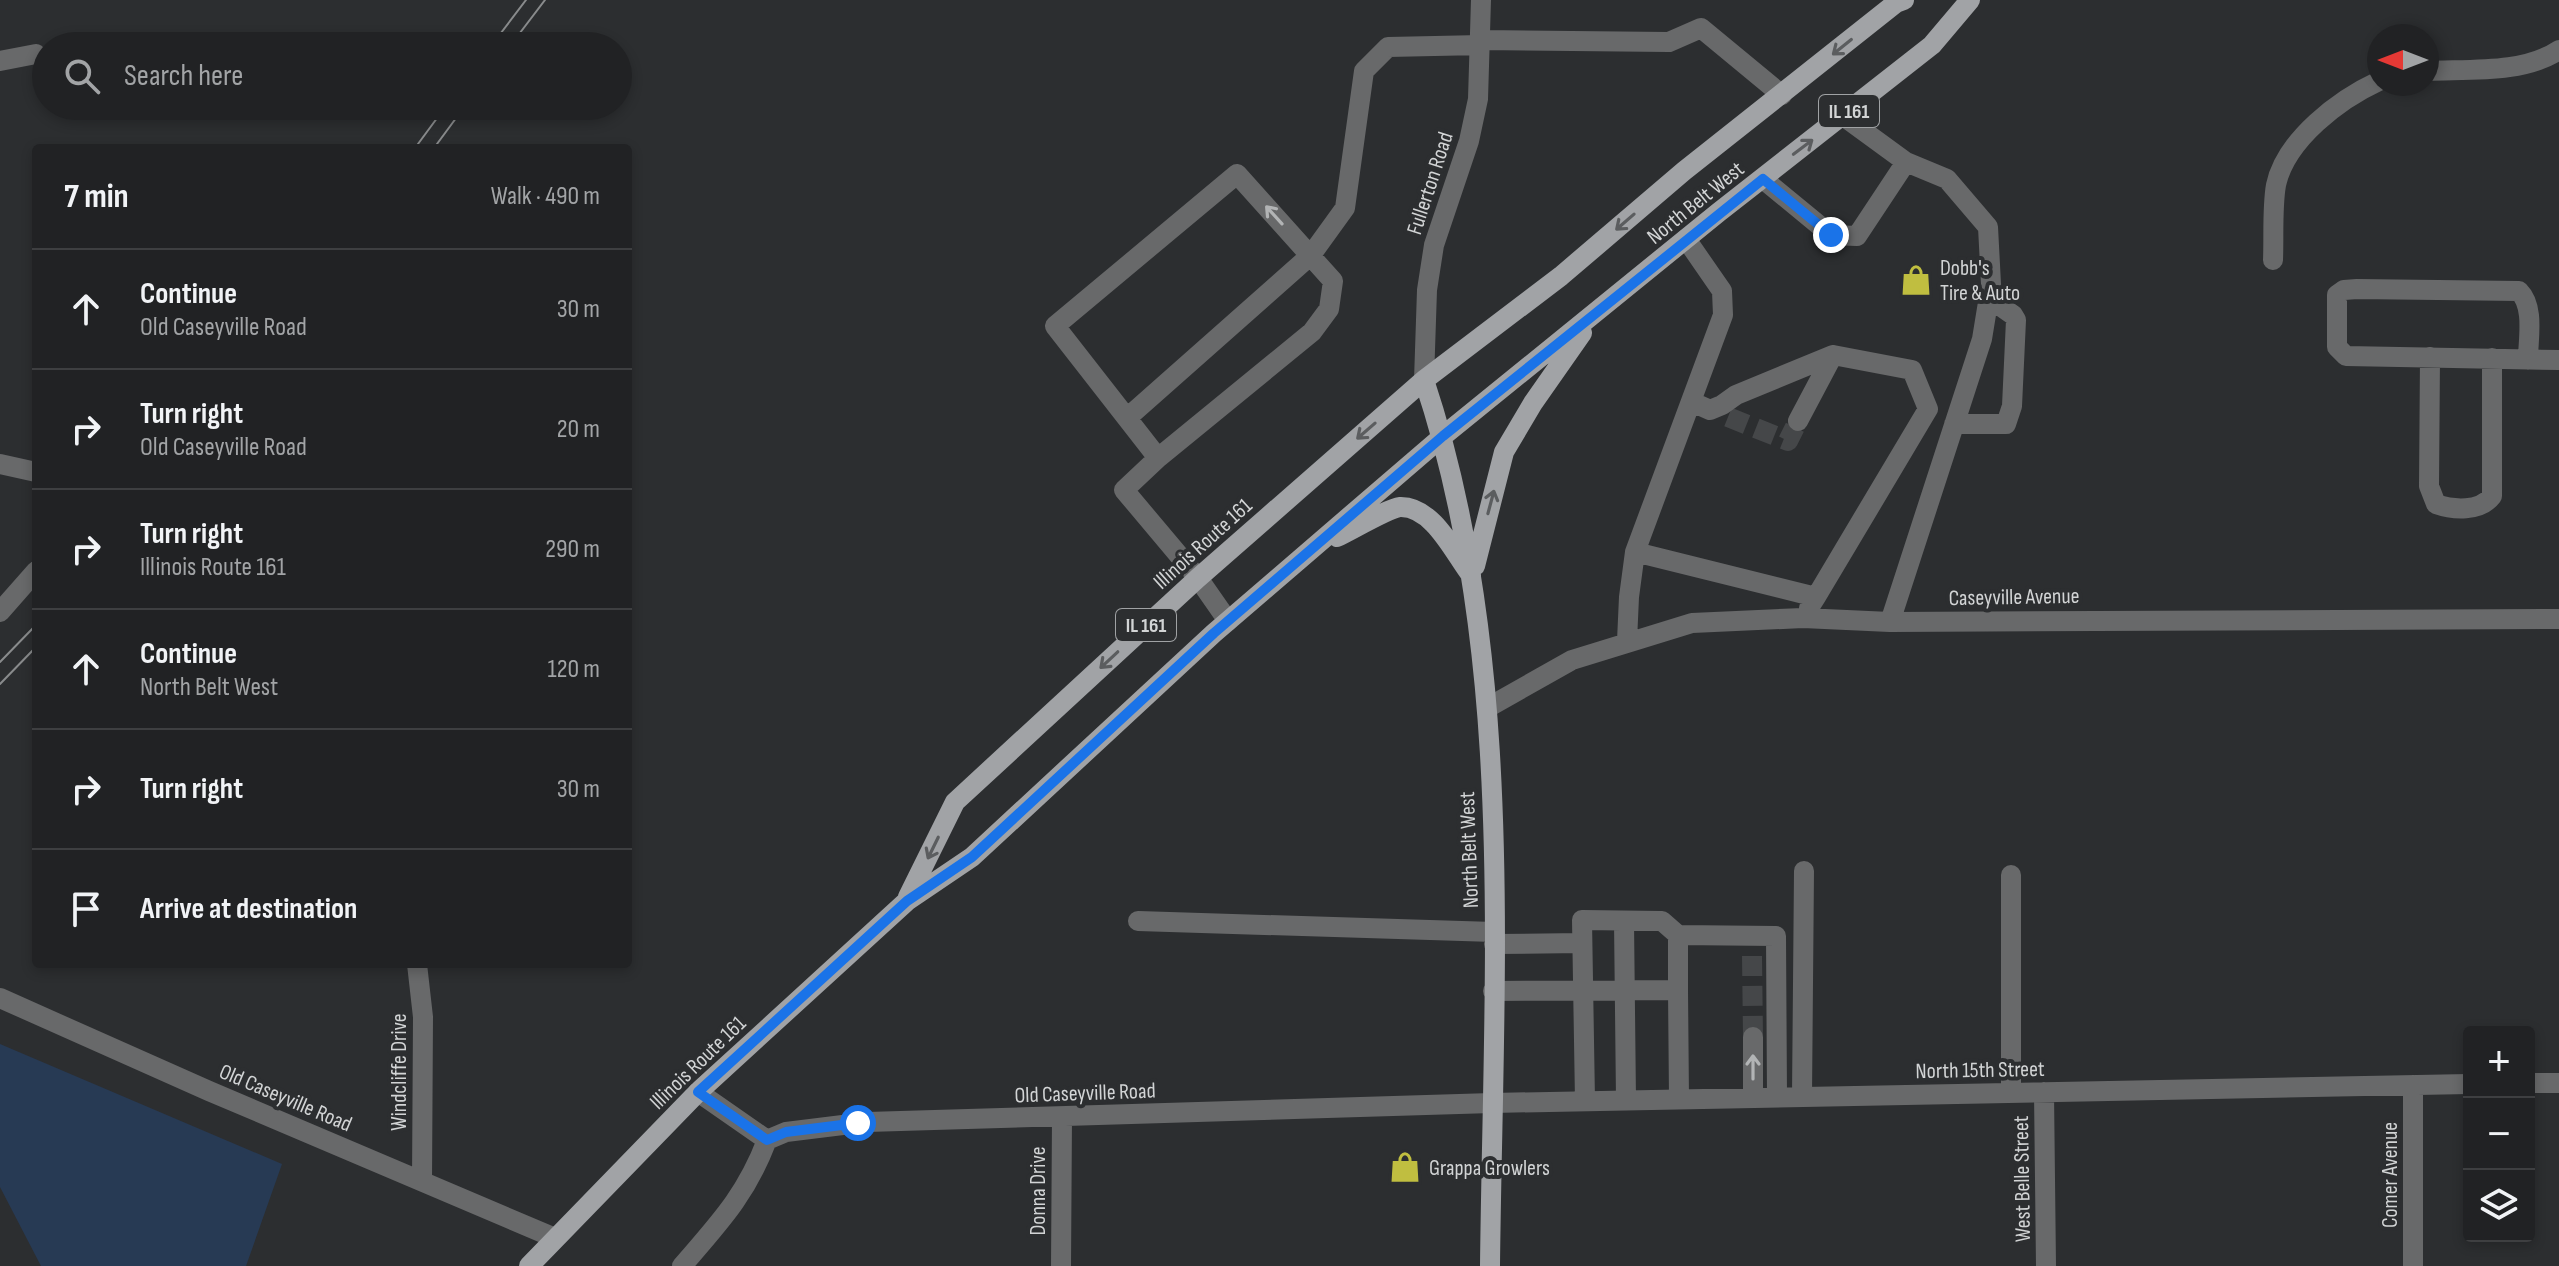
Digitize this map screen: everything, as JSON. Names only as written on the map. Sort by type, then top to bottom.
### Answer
[{"type":"main road","name":"North Belt West","points":[[1490,1266],[1494,938],[1487,708],[1469,551],[1443,436],[1424,380],[1561,276],[1684,171],[1896,3],[1904,0]]},
{"type":"main road","name":"North Belt West","points":[[1443,436],[1932,45],[1970,0]]},
{"type":"main road","points":[[1472,577],[1504,452],[1533,403],[1596,312]]},
{"type":"main road","name":"Illinois Route 161","points":[[907,901],[955,802],[1198,578],[1424,380]]},
{"type":"main road","name":"Illinois Route 161","points":[[529,1266],[698,1092],[907,901],[972,857],[1228,621],[1443,436]]},
{"type":"main road","points":[[1309,551],[1398,507],[1420,511],[1472,577]]},
{"type":"street","name":"Fullerton Road","points":[[1424,380],[1427,290],[1434,245],[1469,141],[1478,99],[1481,0]]},
{"type":"street","points":[[1127,418],[1311,255],[1345,208],[1364,71],[1388,47],[1669,42],[1701,28],[1782,95]]},
{"type":"street","points":[[2439,70],[2507,67],[2530,63],[2559,50]]},
{"type":"street","points":[[0,61],[32,55]]},
{"type":"street","points":[[2273,260],[2276,186],[2291,152],[2336,104],[2367,87]]},
{"type":"street","points":[[1843,116],[1906,162],[1947,179],[1988,227],[1991,284],[1982,339],[1890,622]]},
{"type":"street","points":[[1763,179],[1831,235],[1857,236],[1906,162]]},
{"type":"street","points":[[1158,458],[1055,326],[1237,174],[1333,281],[1329,309],[1312,332],[1158,458],[1124,490],[1198,578],[1228,621]]},
{"type":"street","points":[[1627,641],[1635,552],[1710,409],[1723,315],[1722,291],[1686,239]]},
{"type":"street","points":[[2528,360],[2529,314],[2525,297],[2519,291],[2357,289],[2344,290],[2337,295],[2337,347],[2346,356],[2492,358],[2528,360],[2559,360]]},
{"type":"street","points":[[1954,424],[2006,424],[2012,406],[2016,320],[1989,298]]},
{"type":"street","points":[[1710,409],[1833,355],[1912,370],[1928,409],[1803,618]]},
{"type":"street","points":[[1798,421],[1833,355]]},
{"type":"street","points":[[2430,357],[2429,486],[2436,504],[2445,507],[2478,507],[2487,503],[2492,496],[2492,358]]},
{"type":"street","points":[[0,464],[32,471]]},
{"type":"street","points":[[1635,552],[1816,597]]},
{"type":"street","points":[[0,612],[32,576]]},
{"type":"street","name":"Caseyville Avenue","points":[[1487,708],[1572,660],[1692,623],[1803,618],[1890,622],[2559,619]]},
{"type":"street","points":[[1802,1096],[1804,871]]},
{"type":"street","points":[[2011,875],[2011,1092]]},
{"type":"street","points":[[1585,1101],[1582,920],[1662,921],[1678,935],[1752,946],[1776,936],[1777,1097]]},
{"type":"street","points":[[1138,921],[1582,943]]},
{"type":"street","points":[[1624,921],[1626,1100]]},
{"type":"street","points":[[1678,935],[1679,1099]]},
{"type":"street","name":"Windcliffe Drive","points":[[417,968],[423,1017],[422,1181]]},
{"type":"street","points":[[1493,991],[1678,990]]},
{"type":"street","name":"Old Caseyville Road","points":[[0,998],[209,1091],[555,1238]]},
{"type":"street","points":[[1753,1037],[1753,1098]]},
{"type":"street","points":[[2535,1083],[2559,1083]]},
{"type":"street","name":"North 15th Street","points":[[1492,1103],[2463,1084]]},
{"type":"street","name":"Comer Avenue","points":[[2413,1085],[2413,1266]]},
{"type":"street","points":[[682,1266],[737,1201],[756,1168],[767,1140],[698,1092]]},
{"type":"street","name":"West Belle Street","points":[[2044,1092],[2046,1266]]},
{"type":"street","name":"Old Caseyville Road","points":[[767,1140],[786,1132],[858,1123],[1492,1103]]},
{"type":"street","name":"Donna Drive","points":[[1061,1266],[1062,1117]]},
{"type":"shaded area","points":[[0,1044],[282,1164],[246,1266],[41,1266],[0,1187]]},
{"type":"tunnel","points":[[1728,417],[1788,441],[1798,421]]},
{"type":"tunnel","points":[[1752,956],[1753,1037]]},
{"type":"tram line","points":[[502,32],[526,0]]},
{"type":"tram line","points":[[521,32],[545,0]]},
{"type":"tram line","points":[[418,144],[436,120]]},
{"type":"tram line","points":[[437,144],[455,120]]},
{"type":"tram line","points":[[0,662],[32,629]]},
{"type":"tram line","points":[[0,684],[32,651]]},
{"type":"place","name":"Dobb's Tire & Auto","points":[[1916,280]]},
{"type":"place","name":"Grappa Growlers","points":[[1405,1167]]},
{"type":"route","points":[[858,1123],[786,1132],[767,1140],[698,1092],[907,901],[972,857],[1214,633],[1443,436],[1719,212],[1763,179],[1831,235]]}]
